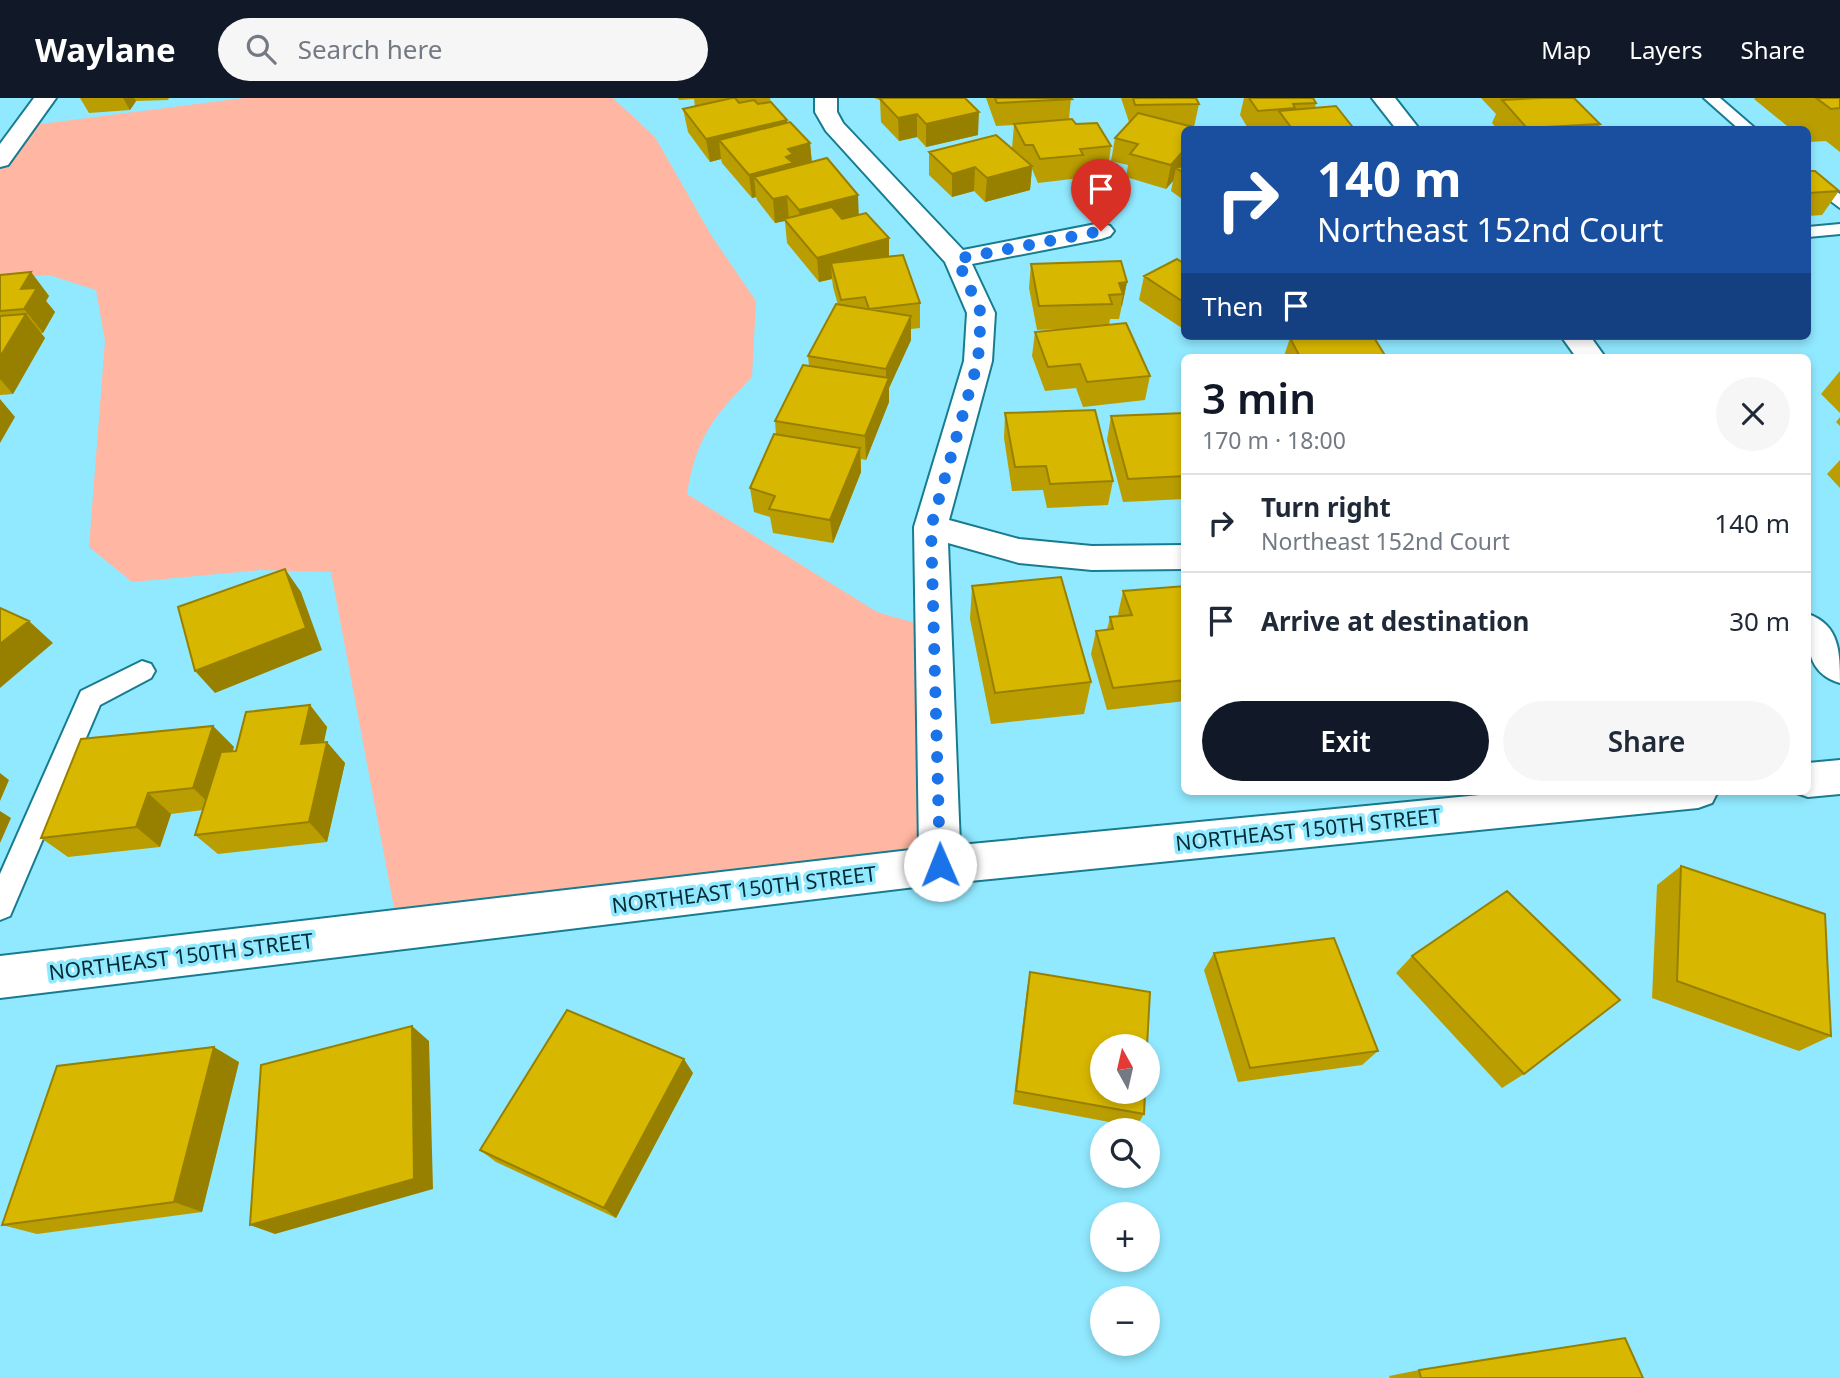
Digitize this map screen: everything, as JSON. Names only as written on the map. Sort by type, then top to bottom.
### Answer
[{"type":"street","points":[[0,160],[45,98]]},
{"type":"street","points":[[826,98],[825,112],[834,126],[957,259],[981,313],[978,361],[931,527],[940,865]]},
{"type":"street","points":[[1383,98],[1406,126]]},
{"type":"street","points":[[957,259],[1101,231]]},
{"type":"street","points":[[1578,340],[1589,354]]},
{"type":"street","points":[[931,527],[1019,551],[1092,558],[1181,557]]},
{"type":"street","points":[[1811,632],[1840,669]]},
{"type":"street","points":[[1811,780],[1840,777]]},
{"type":"street","name":"NORTHEAST 150TH STREET","points":[[0,977],[940,865],[1657,795]]},
{"type":"lane","points":[[1711,98],[1745,126]]},
{"type":"lane","points":[[1811,178],[1840,202]]},
{"type":"lane","points":[[1811,232],[1840,229]]},
{"type":"lane","points":[[0,907],[90,698],[142,671]]},
{"type":"shaded area","points":[[244,98],[613,98],[655,137],[711,235],[756,301],[752,377],[708,430],[695,458],[687,494],[877,612],[936,629],[940,865],[398,929],[331,572],[260,570],[132,582],[89,547],[105,341],[96,290],[49,275],[0,278],[0,160],[25,126]]},
{"type":"building","points":[[732,98],[739,103],[754,100],[758,104],[771,102],[787,120],[706,139],[683,109]]},
{"type":"building","points":[[965,98],[979,112],[926,124],[917,114],[898,118],[880,99]]},
{"type":"building","points":[[995,98],[1071,98],[1072,99],[997,103]]},
{"type":"building","points":[[1133,98],[1196,98],[1199,104],[1135,105]]},
{"type":"building","points":[[1249,98],[1313,98],[1316,103],[1293,104],[1295,108],[1258,111]]},
{"type":"building","points":[[1574,98],[1600,124],[1525,126],[1502,100]]},
{"type":"building","points":[[1816,98],[1840,98],[1840,108],[1831,109]]},
{"type":"building","points":[[1336,106],[1352,126],[1290,126],[1279,111]]},
{"type":"building","points":[[1138,113],[1189,126],[1181,126],[1181,154],[1171,165],[1130,154],[1138,144],[1115,138]]},
{"type":"building","points":[[1072,119],[1076,124],[1097,123],[1111,146],[1080,149],[1083,155],[1040,159],[1033,145],[1025,145],[1014,124]]},
{"type":"building","points":[[790,122],[810,143],[788,149],[793,154],[786,157],[793,163],[749,175],[719,140]]},
{"type":"building","points":[[996,135],[1032,166],[987,178],[975,167],[952,174],[929,152]]},
{"type":"building","points":[[827,158],[858,195],[799,210],[787,196],[773,199],[754,177]]},
{"type":"building","points":[[1811,171],[1815,171],[1839,191],[1811,193]]},
{"type":"building","points":[[832,207],[842,219],[866,213],[889,238],[817,258],[784,219]]},
{"type":"building","points":[[903,255],[920,303],[869,309],[865,297],[841,300],[831,263]]},
{"type":"building","points":[[1177,259],[1181,262],[1181,300],[1144,276]]},
{"type":"building","points":[[1121,261],[1127,282],[1119,283],[1123,294],[1109,295],[1112,304],[1039,306],[1031,264]]},
{"type":"building","points":[[31,272],[21,289],[37,288],[24,309],[0,311],[0,275]]},
{"type":"building","points":[[836,304],[911,316],[886,369],[808,356]]},
{"type":"building","points":[[26,314],[0,357],[0,316]]},
{"type":"building","points":[[1126,323],[1150,376],[1087,382],[1080,364],[1048,367],[1035,332]]},
{"type":"building","points":[[1291,340],[1375,340],[1384,354],[1298,354]]},
{"type":"building","points":[[803,365],[889,378],[865,436],[775,421]]},
{"type":"building","points":[[1095,410],[1113,481],[1050,484],[1046,466],[1015,467],[1005,413]]},
{"type":"building","points":[[1181,413],[1181,476],[1128,479],[1111,416]]},
{"type":"building","points":[[774,434],[860,448],[830,520],[769,509],[775,496],[750,488]]},
{"type":"building","points":[[285,569],[306,628],[195,671],[178,607]]},
{"type":"building","points":[[1061,577],[1091,682],[995,693],[972,586]]},
{"type":"building","points":[[1181,586],[1181,680],[1113,688],[1096,631],[1113,629],[1110,617],[1132,615],[1123,591]]},
{"type":"building","points":[[0,608],[29,621],[0,644]]},
{"type":"building","points":[[310,705],[301,744],[327,742],[309,822],[195,835],[221,752],[236,751],[246,712]]},
{"type":"building","points":[[213,726],[193,788],[148,793],[136,827],[41,838],[81,739]]},
{"type":"building","points":[[1681,866],[1825,914],[1831,1036],[1677,981]]},
{"type":"building","points":[[1507,891],[1620,1000],[1524,1074],[1412,956]]},
{"type":"building","points":[[1334,938],[1378,1051],[1250,1068],[1214,953]]},
{"type":"building","points":[[1030,972],[1150,992],[1148,1034],[1090,1034],[1090,1104],[1144,1104],[1144,1114],[1016,1091]]},
{"type":"building","points":[[567,1010],[684,1059],[604,1208],[480,1150]]},
{"type":"building","points":[[412,1026],[414,1179],[250,1225],[261,1065]]},
{"type":"building","points":[[214,1047],[174,1202],[2,1225],[57,1066]]},
{"type":"building","points":[[1625,1338],[1643,1378],[1421,1378],[1419,1370]]},
{"type":"route","points":[[940,865],[936,629],[931,527],[978,361],[981,313],[957,259],[1101,231]]}]
